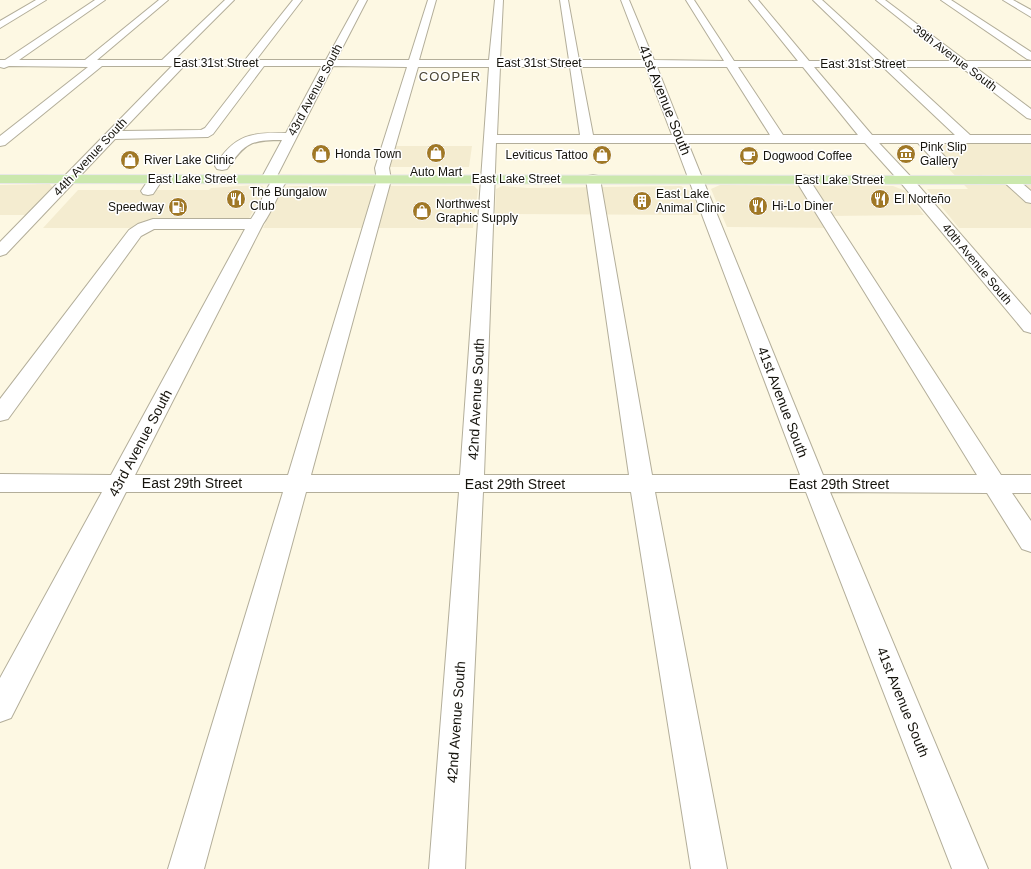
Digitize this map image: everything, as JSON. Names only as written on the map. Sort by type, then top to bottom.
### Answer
[{"type":"main road","name":"East Lake Street","points":[[0,179],[1031,180]]},
{"type":"street","points":[[0,25],[42,0]]},
{"type":"street","points":[[2,65],[101,0]]},
{"type":"street","points":[[86,64],[164,0]]},
{"type":"street","points":[[165,63],[230,0]]},
{"type":"street","points":[[248,63],[298,0]]},
{"type":"street","name":"43rd Avenue South","points":[[0,708],[255,224],[265,210],[291,137],[363,0]]},
{"type":"street","points":[[186,869],[384,180],[382,168],[432,0]]},
{"type":"street","name":"42nd Avenue South","points":[[447,869],[472,484],[494,63],[499,0]]},
{"type":"street","points":[[564,0],[587,140]]},
{"type":"street","name":"41st Avenue South","points":[[625,0],[815,484],[970,869]]},
{"type":"street","points":[[690,0],[779,140]]},
{"type":"street","name":"40th Avenue South","points":[[753,0],[869,140],[906,180],[1031,327]]},
{"type":"street","points":[[817,0],[967,139]]},
{"type":"street","name":"39th Avenue South","points":[[880,0],[1031,115]]},
{"type":"street","points":[[945,0],[1031,57]]},
{"type":"street","points":[[1006,0],[1031,14]]},
{"type":"street","name":"East 31st Street","points":[[2,65],[165,63],[1031,64]]},
{"type":"street","name":"44th Avenue South","points":[[0,251],[181,63]]},
{"type":"street","points":[[111,134],[197,135],[209,131],[262,63]]},
{"type":"street","points":[[0,142],[98,64]]},
{"type":"street","points":[[222,166],[232,151],[247,140],[276,136],[291,137]]},
{"type":"street","points":[[490,139],[1031,139]]},
{"type":"street","points":[[921,140],[943,162]]},
{"type":"street","points":[[148,191],[156,179]]},
{"type":"street","points":[[593,179],[642,484],[709,869]]},
{"type":"street","points":[[802,179],[1031,542]]},
{"type":"street","points":[[1010,180],[1031,199]]},
{"type":"street","points":[[0,414],[135,233],[144,227],[153,224],[255,224]]},
{"type":"street","name":"East 29th Street","points":[[0,483],[1031,484]]},
{"type":"shaded area","points":[[921,140],[1031,140],[1031,228],[959,228],[927,189],[968,189]]},
{"type":"shaded area","points":[[392,146],[472,146],[469,167],[386,167]]},
{"type":"shaded area","points":[[50,184],[53,188],[26,215],[0,215],[0,185]]},
{"type":"shaded area","points":[[255,185],[263,186],[264,190],[244,228],[43,228],[78,190],[209,190],[211,188]]},
{"type":"shaded area","points":[[720,185],[893,186],[906,191],[924,215],[828,216],[835,228],[727,227],[711,189]]},
{"type":"shaded area","points":[[474,186],[478,190],[473,228],[263,228],[280,192],[285,187]]},
{"type":"shaded area","points":[[502,186],[528,188],[681,186],[693,193],[699,215],[495,214],[496,189]]},
{"type":"place","name":"Auto Mart","points":[[436,153]]},
{"type":"place","name":"Honda Town","points":[[321,154]]},
{"type":"place","name":"Pink Slip Gallery","points":[[906,154]]},
{"type":"place","name":"Leviticus Tattoo","points":[[602,155]]},
{"type":"place","name":"Dogwood Coffee","points":[[749,156]]},
{"type":"place","name":"River Lake Clinic","points":[[130,160]]},
{"type":"place","name":"The Bungalow Club","points":[[236,199]]},
{"type":"place","name":"El Norteño","points":[[880,199]]},
{"type":"place","name":"East Lake Animal Clinic","points":[[642,201]]},
{"type":"place","name":"Hi-Lo Diner","points":[[758,206]]},
{"type":"place","name":"Speedway","points":[[178,207]]},
{"type":"place","name":"Northwest Graphic Supply","points":[[422,211]]},
{"type":"district","name":"COOPER","points":[[450,76]]}]
